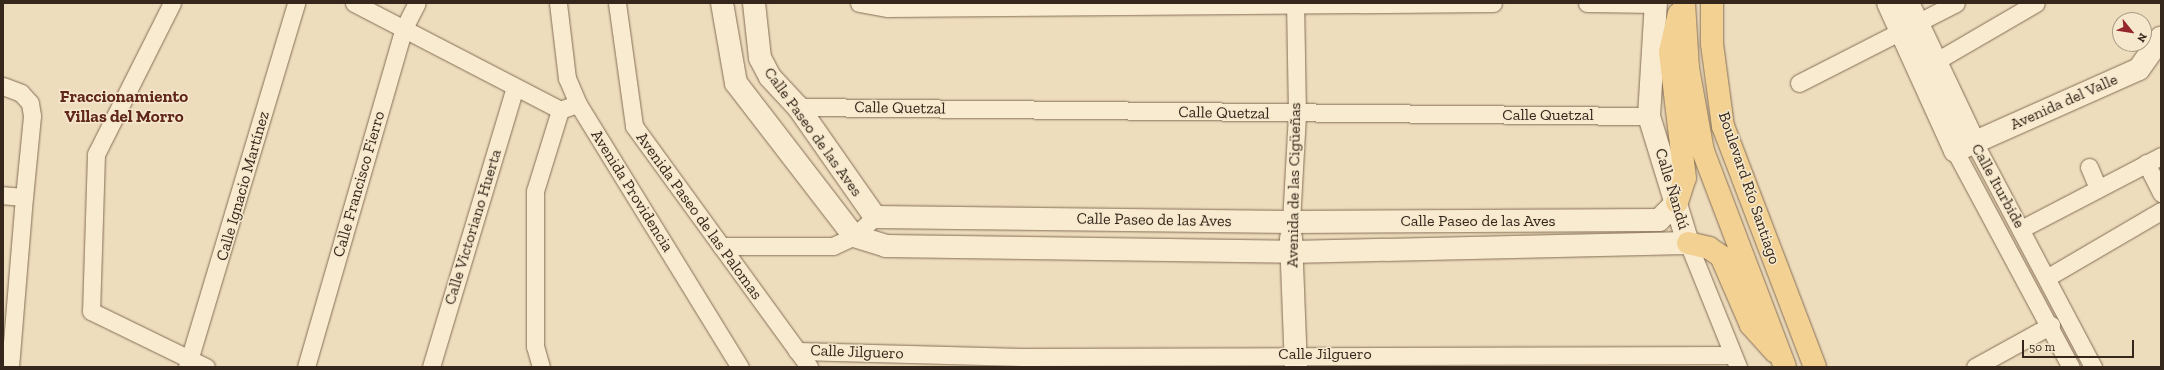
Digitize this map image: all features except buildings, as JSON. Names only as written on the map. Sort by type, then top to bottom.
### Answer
[{"type":"main road","points":[[1677,202],[1685,178],[1670,52],[1683,3]]},
{"type":"main road","name":"Boulevard Río Santiago","points":[[1683,3],[1688,68],[1703,151],[1784,364]]},
{"type":"main road","name":"Boulevard Río Santiago","points":[[1712,3],[1712,51],[1723,126],[1811,359]]},
{"type":"main road","points":[[1688,243],[1709,248],[1721,256],[1751,325],[1784,364],[1811,359]]},
{"type":"street","points":[[172,3],[96,154],[91,311],[195,365]]},
{"type":"street","name":"Calle Ignacio Martínez","points":[[195,365],[296,3]]},
{"type":"street","points":[[354,3],[560,110],[578,104]]},
{"type":"street","name":"Calle Francisco Fierro","points":[[306,367],[404,28],[417,3]]},
{"type":"street","name":"Avenida Providencia","points":[[558,3],[567,78],[578,104],[740,367]]},
{"type":"street","name":"Avenida Paseo de las Palomas","points":[[617,3],[634,126],[809,367]]},
{"type":"street","name":"Calle Paseo de las Aves","points":[[722,3],[736,83],[854,236],[886,246],[1291,252],[1688,243]]},
{"type":"street","name":"Calle Paseo de las Aves","points":[[754,3],[760,58],[770,77],[798,107],[874,217],[1291,222],[1659,220],[1677,202]]},
{"type":"street","points":[[859,3],[888,8],[1493,3]]},
{"type":"street","points":[[1587,3],[1656,3]]},
{"type":"street","name":"Calle Ñandú","points":[[1656,3],[1649,116],[1677,202],[1688,243],[1735,361]]},
{"type":"street","name":"Calle Iturbide","points":[[1888,3],[1909,29],[2071,367]]},
{"type":"street","name":"Calle Iturbide","points":[[1908,3],[1909,29]]},
{"type":"street","points":[[1799,83],[1909,29],[1956,3]]},
{"type":"street","points":[[1926,67],[2036,3]]},
{"type":"street","name":"Avenida de las Cigüeñas","points":[[1295,4],[1297,115],[1291,222],[1295,360]]},
{"type":"street","name":"Avenida del Valle","points":[[1964,146],[2139,69],[2161,41]]},
{"type":"street","points":[[3,86],[21,94],[30,103],[10,367]]},
{"type":"street","name":"Calle Victoriano Huerta","points":[[431,367],[515,87]]},
{"type":"street","name":"Calle Quetzal","points":[[798,107],[1297,115],[1649,116]]},
{"type":"street","points":[[542,367],[535,346],[534,191],[560,110]]},
{"type":"street","name":"Calle Iturbide","points":[[1964,146],[2021,229],[2048,277],[2093,367]]},
{"type":"street","points":[[2021,229],[2154,160],[2161,193]]},
{"type":"street","points":[[2089,167],[2098,188]]},
{"type":"street","points":[[3,195],[24,197]]},
{"type":"street","points":[[2048,277],[2161,211]]},
{"type":"street","points":[[721,246],[833,246],[854,236],[874,217]]},
{"type":"street","points":[[1975,367],[2051,325]]},
{"type":"street","name":"Calle Jilguero","points":[[797,351],[1022,357],[1295,360],[1735,361]]},
{"type":"district","name":"Fraccionamiento Villas del Morro","points":[[124,107]]}]
